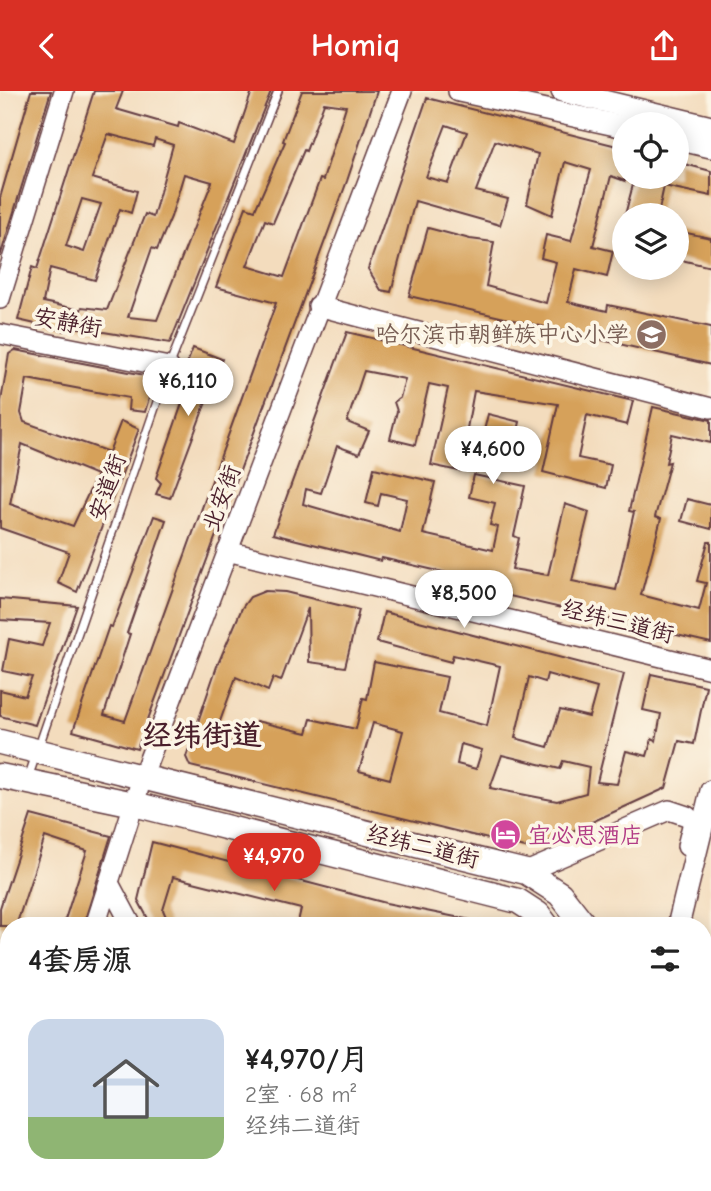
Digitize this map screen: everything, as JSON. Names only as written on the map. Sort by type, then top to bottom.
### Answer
[{"type":"highway","name":"经纬二道街","points":[[0,742],[526,872],[559,894],[577,917]]},
{"type":"highway","name":"经纬二道街","points":[[0,776],[134,804],[518,901],[540,917]]},
{"type":"main road","points":[[459,91],[612,124]]},
{"type":"main road","points":[[562,91],[711,127]]},
{"type":"main road","points":[[689,141],[711,146]]},
{"type":"main road","points":[[680,917],[709,800]]},
{"type":"street","points":[[0,299],[64,91]]},
{"type":"street","name":"北安街","points":[[98,917],[143,777],[318,306],[402,91]]},
{"type":"street","points":[[318,306],[711,408]]},
{"type":"street","name":"安静街","points":[[0,334],[169,367]]},
{"type":"street","name":"经纬三道街","points":[[227,551],[711,669]]},
{"type":"street","points":[[526,872],[669,810],[687,816],[693,822],[671,917]]},
{"type":"street","points":[[109,883],[127,917]]},
{"type":"lane","name":"安道街","points":[[27,781],[169,367],[278,91]]},
{"type":"building","points":[[31,91],[51,91],[0,257],[0,198]]},
{"type":"building","points":[[94,91],[123,91],[116,109],[178,127],[179,123],[234,144],[252,91],[271,91],[170,343],[67,326],[66,331],[18,320],[32,267],[37,269]],"holes":[[[108,134],[153,146],[155,139],[173,145],[153,217],[145,214],[107,310],[82,307],[81,310],[43,302],[50,268],[95,280],[120,209],[131,213],[137,191],[92,178]],[[184,174],[212,182],[157,320],[128,317],[152,248],[157,250],[171,217]],[[82,199],[101,204],[84,252],[66,246]]]},
{"type":"building","points":[[302,91],[377,91],[347,181],[137,749],[73,731],[109,626],[112,627],[154,516],[166,520],[127,633],[130,634],[104,715],[125,721],[276,303],[216,287],[246,207],[255,210],[285,142],[283,141]],"holes":[[[324,103],[346,106],[323,180],[320,179],[284,277],[247,266],[265,220],[273,223],[304,150],[306,151]]]},
{"type":"building","points":[[427,98],[612,145],[612,176],[593,246],[612,251],[607,277],[576,269],[568,302],[607,311],[608,305],[711,327],[711,365],[409,296],[428,228],[494,242],[486,286],[546,303],[556,262],[541,258],[546,235],[571,241],[591,170],[565,162],[552,215],[527,204],[538,154],[495,141],[476,191],[508,199],[500,225],[415,201],[391,292],[381,290],[368,269]],"holes":[[[446,125],[467,132],[448,183],[426,177]]]},
{"type":"building","points":[[689,165],[711,171],[711,196],[678,189],[689,189]]},
{"type":"building","points":[[632,189],[663,189],[660,203],[628,203]]},
{"type":"building","points":[[689,233],[711,238],[711,267],[689,262]]},
{"type":"building","points":[[347,332],[633,401],[627,425],[587,415],[578,458],[611,465],[606,488],[543,472],[558,404],[474,391],[459,471],[431,465],[448,388],[429,384],[415,445],[390,439],[397,411],[394,402],[400,398],[405,379],[364,371],[347,422],[369,431],[359,454],[337,446],[321,493],[306,489],[303,504],[400,532],[407,499],[381,493],[378,506],[366,503],[374,468],[435,482],[423,534],[493,550],[498,527],[490,525],[495,503],[469,497],[474,475],[525,486],[514,536],[519,538],[512,569],[548,575],[565,504],[589,512],[572,581],[616,590],[634,512],[629,511],[653,407],[711,420],[711,443],[672,434],[666,463],[670,462],[655,517],[661,519],[641,595],[699,610],[706,583],[697,581],[708,542],[711,542],[711,643],[484,590],[486,582],[382,558],[381,561],[273,534]]},
{"type":"building","points":[[193,348],[222,359],[170,498],[156,494],[161,483],[156,478],[191,378],[183,374]]},
{"type":"building","points":[[15,350],[155,377],[145,412],[128,410],[129,398],[27,379],[21,413],[24,422],[109,452],[121,421],[139,429],[77,592],[58,583],[69,552],[0,528],[1,401],[9,354]],"holes":[[[22,444],[97,475],[73,526],[10,504]]]},
{"type":"building","points":[[488,414],[520,422],[510,464],[478,456]]},
{"type":"building","points":[[687,499],[711,505],[711,529],[681,521]]},
{"type":"building","points":[[265,591],[285,592],[359,610],[345,667],[309,662],[308,608],[281,681],[273,678],[268,691],[236,677],[214,738],[249,747],[256,721],[307,733],[311,719],[356,729],[363,698],[367,699],[374,662],[447,677],[439,713],[487,726],[500,666],[453,655],[451,662],[377,642],[384,612],[624,674],[597,782],[617,784],[626,751],[647,756],[652,739],[656,741],[661,714],[643,710],[651,674],[706,686],[694,744],[679,741],[666,788],[544,844],[525,848],[190,766],[186,757],[217,666],[242,608],[250,597]],"holes":[[[547,674],[597,688],[589,717],[560,710],[548,747],[515,738],[529,677],[545,682]],[[373,723],[403,731],[390,779],[359,771]],[[461,744],[482,750],[476,769],[457,764]],[[502,755],[560,769],[563,761],[589,767],[586,793],[557,801],[490,788]]]},
{"type":"building","points":[[0,599],[77,606],[35,725],[0,716],[0,690],[25,696],[32,677],[3,671],[9,639],[42,646],[50,623],[0,620]]},
{"type":"building","points":[[31,815],[111,836],[86,917],[66,917],[87,851],[45,837],[19,917],[0,917],[0,908]]},
{"type":"building","points":[[152,842],[386,903],[456,917],[299,917],[301,909],[173,877],[163,910],[166,917],[147,917],[138,900]]},
{"type":"place","name":"哈尔滨市朝鲜族中心小学","points":[[652,334]]},
{"type":"place","name":"宜必思酒店","points":[[505,835]]},
{"type":"district","name":"经纬街道","points":[[202,735]]}]
